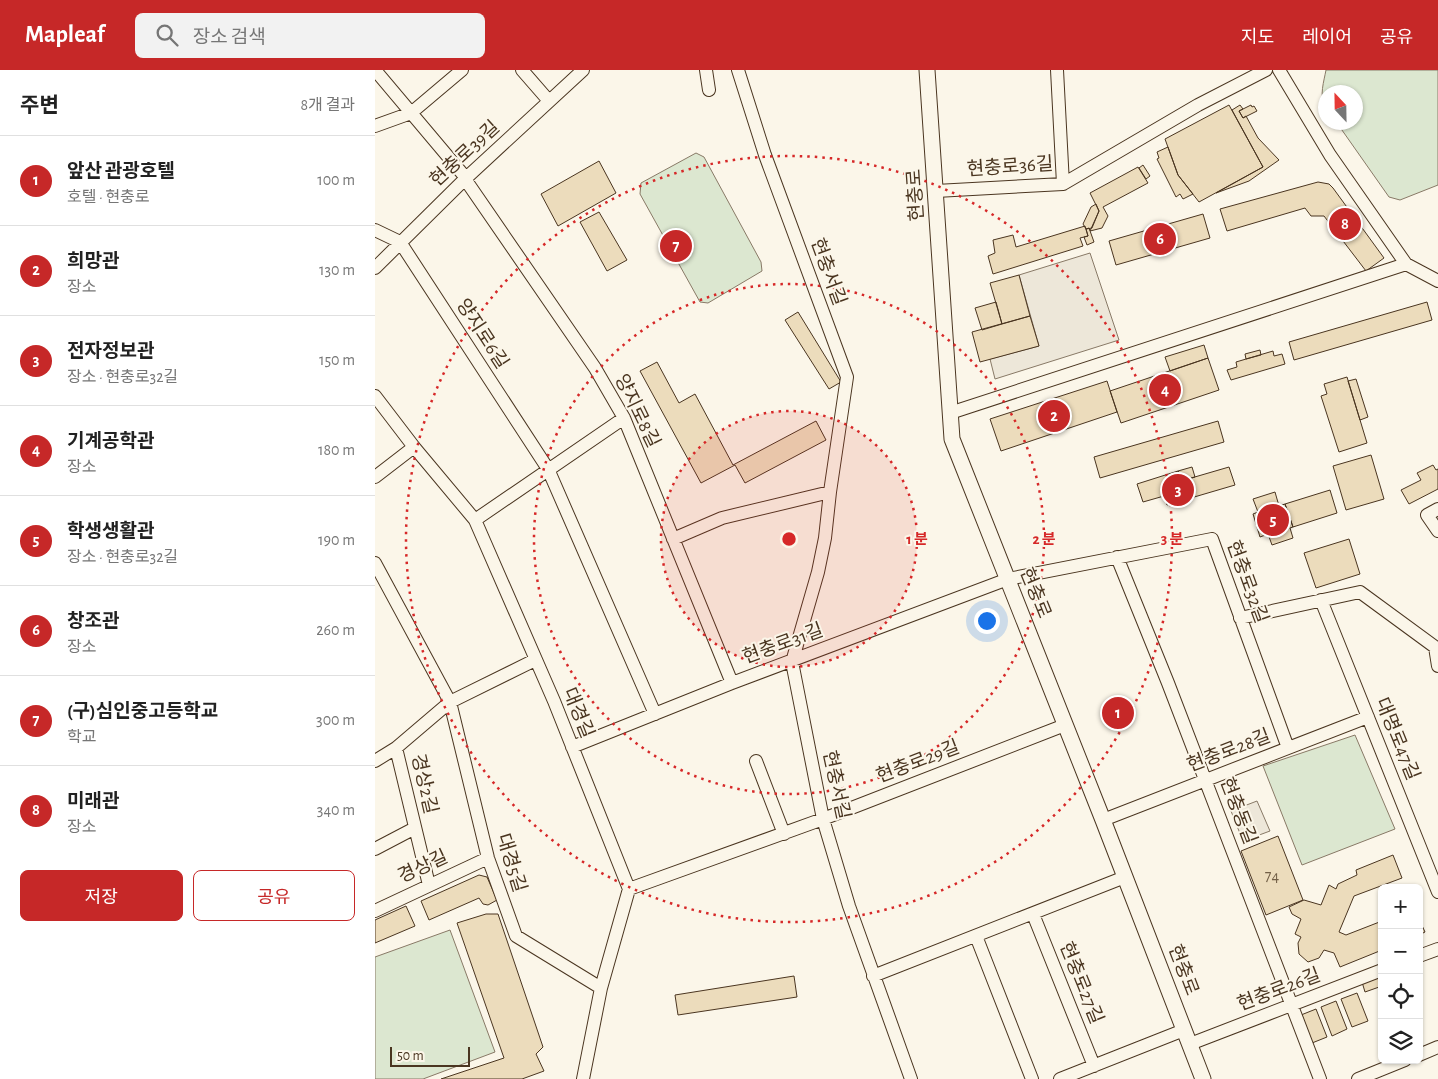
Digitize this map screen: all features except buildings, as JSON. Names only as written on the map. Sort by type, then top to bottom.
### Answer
[{"type":"main road","name":"현충로","points":[[927,70],[952,439],[1203,1079]]},
{"type":"street","name":"양지로8길","points":[[375,70],[466,179],[595,368],[624,418],[732,683]]},
{"type":"street","points":[[375,126],[411,113],[462,70]]},
{"type":"street","points":[[522,70],[549,101]]},
{"type":"street","name":"현충로39길","points":[[375,268],[399,242],[583,70]]},
{"type":"street","points":[[706,70],[709,90]]},
{"type":"street","name":"현충서길","points":[[739,70],[765,155],[847,377],[823,546],[792,662],[823,819],[849,906],[911,1079]]},
{"type":"street","name":"현충로36길","points":[[936,191],[1063,184],[1057,70]]},
{"type":"street","points":[[1063,184],[1198,105],[1266,70]]},
{"type":"street","points":[[1279,70],[1330,155],[1406,264],[1438,281]]},
{"type":"street","points":[[375,230],[399,242]]},
{"type":"street","name":"양지로6길","points":[[399,242],[548,469],[655,714]]},
{"type":"street","points":[[950,413],[1406,264]]},
{"type":"street","name":"대경길","points":[[375,396],[414,447],[475,520],[572,747],[629,890]]},
{"type":"street","points":[[475,520],[624,418]]},
{"type":"street","points":[[375,477],[414,447]]},
{"type":"street","points":[[673,539],[722,518],[830,492]]},
{"type":"street","points":[[1438,509],[1427,515],[1438,531]]},
{"type":"street","name":"현충로32길","points":[[1008,579],[1212,539],[1288,748]]},
{"type":"street","name":"현충동길","points":[[1117,557],[1206,780],[1320,1079]]},
{"type":"street","name":"대경5길","points":[[375,563],[380,584],[450,702],[488,858],[516,936],[601,988]]},
{"type":"street","name":"현충로31길","points":[[572,747],[732,683],[792,662],[1008,579]]},
{"type":"street","points":[[1240,618],[1360,592],[1435,647],[1438,666]]},
{"type":"street","name":"대명로47길","points":[[1321,600],[1438,892]]},
{"type":"street","points":[[375,761],[396,748],[450,702],[535,660]]},
{"type":"street","name":"현충로28길","points":[[1103,820],[1368,718]]},
{"type":"street","name":"현충로29길","points":[[629,890],[784,834],[1065,725]]},
{"type":"street","name":"경상2길","points":[[396,748],[429,884]]},
{"type":"street","points":[[756,761],[784,834]]},
{"type":"street","name":"경상2길","points":[[375,849],[415,828]]},
{"type":"street","name":"경상길","points":[[375,911],[429,884],[488,858]]},
{"type":"street","points":[[873,976],[1125,877]]},
{"type":"street","points":[[583,1079],[601,988],[629,890]]},
{"type":"street","name":"현충로27길","points":[[1033,914],[1094,1066]]},
{"type":"street","points":[[976,936],[1032,1079]]},
{"type":"street","points":[[1423,955],[1438,949]]},
{"type":"street","name":"현충로26길","points":[[1060,1079],[1082,1075],[1094,1066],[1292,1005],[1378,972]]},
{"type":"street","points":[[1423,1053],[1438,1047]]},
{"type":"street","points":[[1357,1079],[1395,1064]]},
{"type":"green space","points":[[1326,70],[1438,70],[1438,185],[1400,200],[1389,197],[1342,130],[1363,130],[1363,85],[1323,84]]},
{"type":"green space","points":[[696,153],[704,157],[761,262],[762,271],[708,303],[700,302],[640,194],[641,183]]},
{"type":"green space","points":[[1355,735],[1395,829],[1302,865],[1263,766]]},
{"type":"green space","points":[[450,930],[495,1052],[423,1079],[375,1079],[375,957]]},
{"type":"shaded area","points":[[1090,253],[1119,340],[995,379],[990,359],[1039,346],[1019,275]]},
{"type":"shaded area","points":[[1257,801],[1270,831],[1243,841],[1231,811]]},
{"type":"place","name":"미래관","points":[[1345,224]]},
{"type":"place","name":"창조관","points":[[1160,239]]},
{"type":"place","name":"(구)심인중고등학교","points":[[676,246]]},
{"type":"place","name":"기계공학관","points":[[1165,390]]},
{"type":"place","name":"희망관","points":[[1054,416]]},
{"type":"place","name":"전자정보관","points":[[1178,490]]},
{"type":"place","name":"학생생활관","points":[[1273,520]]},
{"type":"place","name":"앞산 관광호텔","points":[[1118,713]]}]
